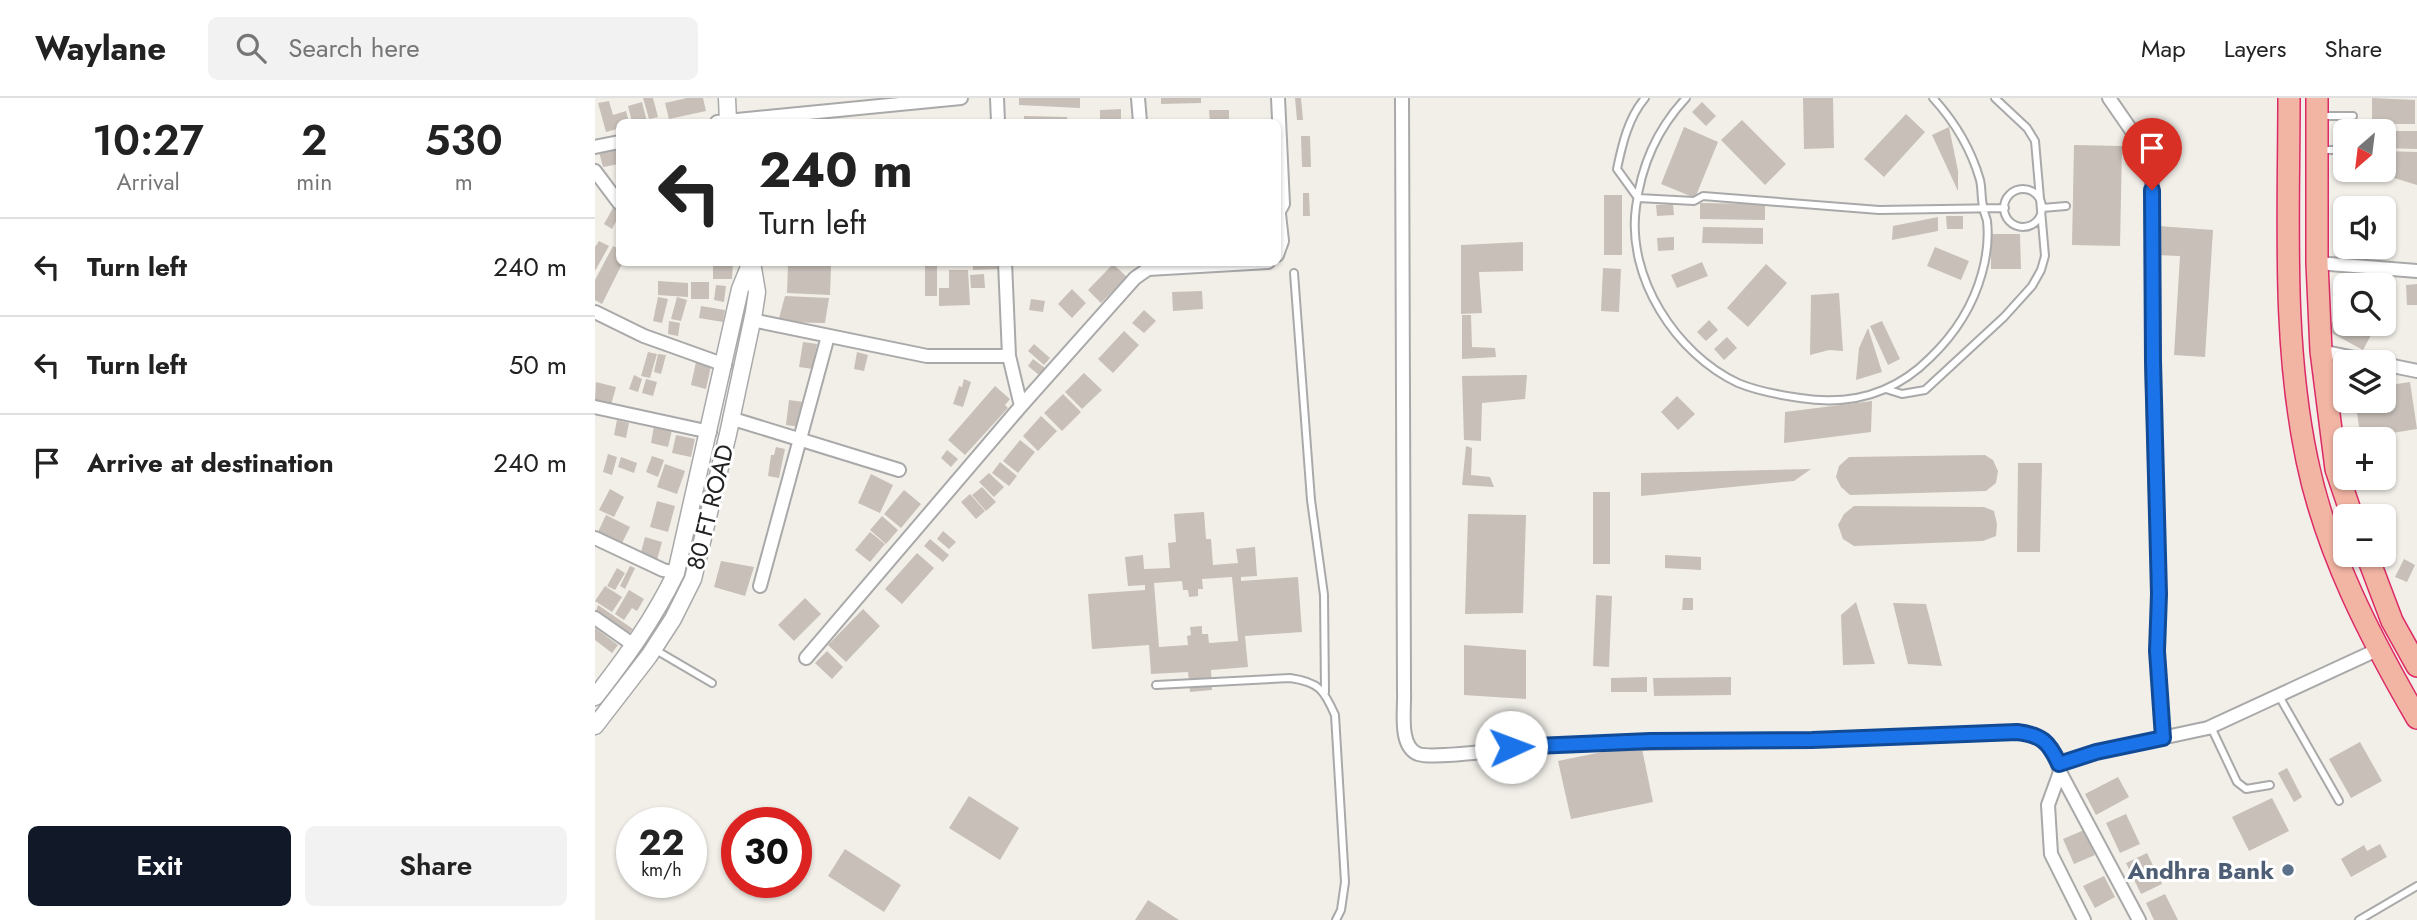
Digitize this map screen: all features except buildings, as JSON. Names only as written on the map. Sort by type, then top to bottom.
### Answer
[{"type":"highway","points":[[2289,98],[2290,314],[2294,378],[2307,461],[2324,523],[2353,599],[2417,718]]},
{"type":"highway","points":[[2317,107],[2316,263],[2321,351],[2336,469],[2349,504]]},
{"type":"highway","points":[[2289,195],[2317,198]]},
{"type":"highway","points":[[2372,567],[2392,621],[2417,666]]},
{"type":"street","points":[[724,119],[727,98]]},
{"type":"street","points":[[754,119],[961,98]]},
{"type":"street","points":[[997,98],[998,119]]},
{"type":"street","points":[[1138,98],[1140,119]]},
{"type":"street","points":[[1278,98],[1279,119]]},
{"type":"street","points":[[1402,98],[1404,691],[1405,737],[1408,746],[1416,753],[1430,757],[1525,746],[1650,741],[1812,740],[2017,732],[2031,734],[2050,746],[2139,920]]},
{"type":"street","points":[[2109,98],[2147,153],[2152,172],[2153,361],[2159,594],[2157,651],[2163,738]]},
{"type":"street","points":[[595,147],[616,143]]},
{"type":"street","points":[[1281,162],[1281,208]]},
{"type":"street","points":[[595,171],[616,199]]},
{"type":"street","points":[[2316,263],[2417,271]]},
{"type":"street","name":"80 FT ROAD","points":[[595,697],[635,646],[658,611],[676,573],[710,432],[740,289],[750,266]]},
{"type":"street","name":"80 FT ROAD","points":[[595,726],[654,649],[693,579],[752,320],[757,292],[753,266]]},
{"type":"street","points":[[1005,266],[1009,356],[1021,406]]},
{"type":"street","points":[[806,658],[1021,406],[1148,266]]},
{"type":"street","points":[[595,312],[645,336],[725,365]]},
{"type":"street","points":[[752,320],[927,356],[1009,356]]},
{"type":"street","points":[[760,586],[828,336]]},
{"type":"street","points":[[2321,351],[2333,353]]},
{"type":"street","points":[[2396,367],[2417,371]]},
{"type":"street","points":[[595,407],[710,432]]},
{"type":"street","points":[[730,418],[899,470]]},
{"type":"street","points":[[595,538],[663,570],[676,573]]},
{"type":"street","points":[[595,618],[635,646]]},
{"type":"street","points":[[2084,920],[2051,854],[2048,805],[2060,768],[2096,752],[2211,727],[2379,649]]},
{"type":"lane","points":[[1637,198],[1617,169],[1624,137],[1645,98]]},
{"type":"lane","points":[[1686,98],[1669,117],[1654,142],[1635,208],[1636,242],[1643,271],[1658,309],[1677,338],[1707,364],[1739,383],[1777,395],[1818,401],[1852,400],[1886,389],[1917,370],[1944,344],[1965,317],[1979,284],[1988,252],[1987,218],[1983,209],[1981,182],[1967,146],[1933,98]]},
{"type":"lane","points":[[1886,389],[1902,394],[1925,390],[2004,317],[2032,286],[2041,270],[2045,256],[2035,141],[2027,128],[1995,98]]},
{"type":"lane","points":[[2317,107],[2353,116]]},
{"type":"lane","points":[[2317,150],[2333,150]]},
{"type":"lane","points":[[2020,189],[2027,189],[2038,196],[2042,208],[2033,224],[2020,226],[2009,220],[2005,208],[2009,196],[2020,189]]},
{"type":"lane","points":[[1637,198],[1694,201],[1703,196],[1879,210],[2005,208]]},
{"type":"lane","points":[[2042,208],[2066,206]]},
{"type":"lane","points":[[1294,273],[1311,500],[1324,595],[1325,692],[1335,715],[1345,882],[1342,910],[1336,920]]},
{"type":"lane","points":[[654,649],[712,683]]},
{"type":"lane","points":[[1156,685],[1290,678],[1308,681],[1325,692]]},
{"type":"lane","points":[[2279,696],[2339,801]]},
{"type":"lane","points":[[2211,727],[2237,782],[2246,789],[2270,785]]},
{"type":"lane","points":[[2359,920],[2417,886]]},
{"type":"place","name":"Andhra Bank","points":[[2288,870]]},
{"type":"route","points":[[1511,747],[2017,732],[2042,739],[2050,746],[2059,764],[2096,752],[2163,738],[2157,651],[2159,594],[2152,190]]}]
